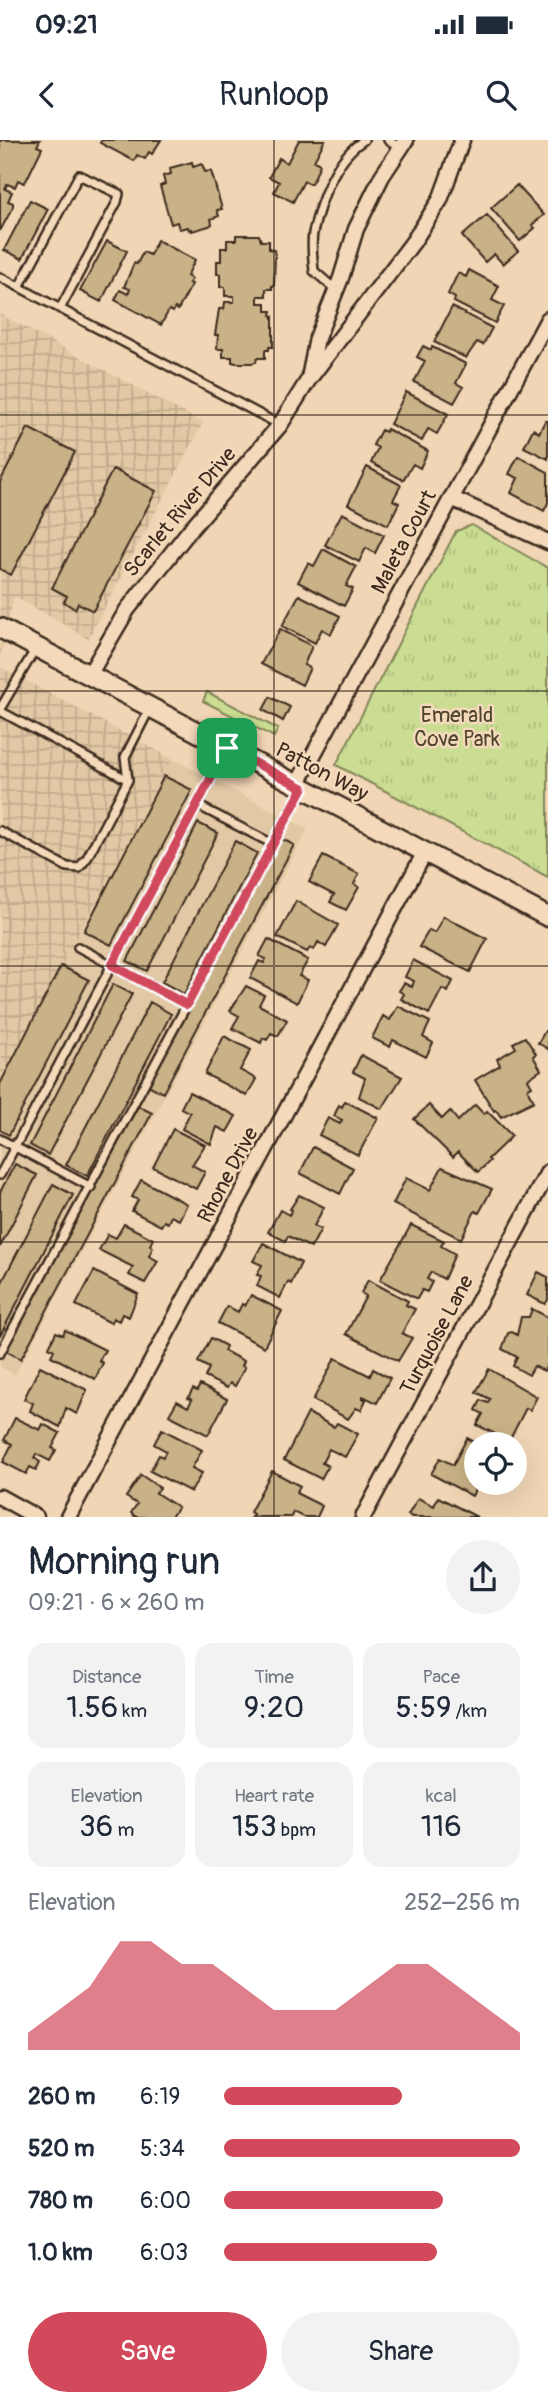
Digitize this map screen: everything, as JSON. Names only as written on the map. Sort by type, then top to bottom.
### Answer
[{"type":"street","name":"Scarlet River Drive","points":[[89,675],[127,610],[189,531],[280,425],[309,379],[413,242],[440,200],[462,140]]},
{"type":"street","name":"Scarlet River Drive","points":[[309,379],[317,338],[356,229],[382,176],[404,144]]},
{"type":"street","name":"Maleta Court","points":[[300,786],[548,319]]},
{"type":"street","points":[[452,498],[548,542]]},
{"type":"street","name":"Patton Way","points":[[0,628],[548,917]]},
{"type":"street","name":"Rhone Drive","points":[[68,1517],[425,852]]},
{"type":"street","name":"Turquoise Lane","points":[[363,1517],[548,1172]]},
{"type":"street","points":[[0,1497],[36,1517]]},
{"type":"lane","points":[[336,290],[314,271],[312,236],[330,180],[352,147],[364,140]]},
{"type":"lane","points":[[388,140],[404,144]]},
{"type":"lane","points":[[19,287],[79,174],[119,194],[61,309]]},
{"type":"lane","points":[[0,277],[280,425]]},
{"type":"lane","points":[[36,647],[0,710],[128,780]]},
{"type":"lane","points":[[0,831],[67,867],[79,867],[87,858],[128,780],[125,757],[151,708]]},
{"type":"lane","points":[[0,1175],[227,748]]},
{"type":"lane","points":[[0,1353],[273,844],[300,786]]},
{"type":"lane","points":[[197,805],[273,844]]},
{"type":"lane","points":[[78,947],[187,1005]]},
{"type":"lane","points":[[0,1139],[91,1187]]},
{"type":"shaded area","points":[[0,314],[203,423],[88,639],[14,596],[0,660]]},
{"type":"shaded area","points":[[0,667],[173,759],[0,1080]]},
{"type":"shaded area","points":[[173,759],[308,829],[15,1375],[0,1367],[0,1080]]},
{"type":"green space","name":"Emerald Cove Park","points":[[472,525],[548,568],[548,877],[336,765],[456,531]]},
{"type":"green space","points":[[207,692],[278,729],[274,737],[203,701]]},
{"type":"building","points":[[0,140],[40,140],[37,146],[42,148],[24,183],[18,180],[15,187],[7,184],[5,189],[12,192],[8,201],[13,203],[13,207],[0,231]]},
{"type":"building","points":[[102,140],[161,140],[152,154],[149,152],[145,159],[137,155],[134,161],[100,143]]},
{"type":"building","points":[[299,140],[325,140],[314,161],[320,164],[314,179],[310,184],[304,181],[293,202],[274,192],[279,182],[269,177],[279,158],[287,163]]},
{"type":"building","points":[[192,162],[193,167],[202,164],[205,172],[211,171],[222,209],[217,210],[219,216],[211,219],[212,224],[192,231],[188,227],[179,229],[177,222],[171,224],[160,186],[165,184],[163,176],[171,174],[170,168]]},
{"type":"building","points":[[517,185],[544,215],[532,225],[535,228],[520,241],[491,208]]},
{"type":"building","points":[[30,200],[48,209],[22,259],[4,250]]},
{"type":"building","points":[[487,215],[518,251],[503,264],[494,254],[485,262],[462,236]]},
{"type":"building","points":[[236,235],[259,235],[261,241],[269,241],[269,249],[274,250],[275,256],[274,286],[272,289],[266,289],[266,296],[258,296],[258,303],[266,303],[266,311],[272,311],[273,347],[265,350],[265,358],[257,358],[256,362],[252,363],[236,363],[232,362],[232,357],[223,357],[223,349],[217,349],[218,335],[215,335],[219,309],[224,309],[225,302],[234,302],[234,296],[225,296],[225,287],[220,287],[217,261],[221,261],[221,248],[227,248],[227,240],[236,240]]},
{"type":"building","points":[[157,240],[195,260],[187,276],[192,279],[189,283],[192,284],[178,310],[169,310],[161,325],[115,300],[120,290],[128,294],[130,289],[124,287],[134,263],[137,264],[143,252],[150,255]]},
{"type":"building","points":[[107,241],[127,251],[101,302],[80,291]]},
{"type":"building","points":[[469,270],[499,286],[492,300],[504,306],[495,323],[454,302],[455,298],[448,294],[458,273],[466,277]]},
{"type":"building","points":[[452,307],[492,328],[483,345],[477,342],[466,358],[434,342]]},
{"type":"building","points":[[423,346],[431,350],[432,347],[466,364],[456,383],[463,387],[454,403],[414,382],[425,361],[417,357]]},
{"type":"building","points":[[406,392],[448,414],[437,434],[428,429],[422,441],[390,424]]},
{"type":"building","points":[[545,421],[548,421],[548,459],[524,447],[533,429],[539,433]]},
{"type":"building","points":[[28,428],[75,452],[11,575],[0,569],[0,482]]},
{"type":"building","points":[[387,429],[428,451],[420,468],[413,464],[403,480],[371,463],[378,448],[373,445],[381,430],[386,432]]},
{"type":"building","points":[[518,456],[548,472],[548,503],[544,511],[511,493],[518,478],[509,474]]},
{"type":"building","points":[[367,467],[401,485],[393,500],[399,503],[388,525],[348,504]]},
{"type":"building","points":[[113,469],[156,491],[93,611],[78,603],[75,609],[64,602],[67,596],[52,588]]},
{"type":"building","points":[[342,513],[384,535],[375,553],[366,548],[359,562],[325,545]]},
{"type":"building","points":[[323,549],[356,567],[346,586],[353,589],[344,606],[298,582],[308,563],[314,566]]},
{"type":"building","points":[[299,595],[340,616],[331,634],[322,629],[315,643],[282,626]]},
{"type":"building","points":[[280,629],[312,646],[304,665],[310,668],[302,685],[261,664]]},
{"type":"building","points":[[270,697],[290,707],[283,721],[263,710]]},
{"type":"building","points":[[164,776],[192,790],[111,945],[84,931]]},
{"type":"building","points":[[198,823],[218,833],[147,971],[127,961]]},
{"type":"building","points":[[278,837],[294,845],[163,1093],[148,1085]]},
{"type":"building","points":[[235,841],[257,853],[184,994],[162,982]]},
{"type":"building","points":[[323,856],[359,874],[354,884],[359,887],[346,910],[330,902],[334,895],[309,882]]},
{"type":"building","points":[[296,901],[338,925],[326,947],[318,942],[314,950],[310,948],[307,952],[277,937]]},
{"type":"building","points":[[443,916],[487,939],[470,972],[419,947],[429,930],[435,933]]},
{"type":"building","points":[[268,939],[308,960],[299,976],[308,980],[297,1003],[250,978],[259,961],[264,963],[266,959],[259,956]]},
{"type":"building","points":[[413,960],[453,981],[448,992],[442,989],[429,1014],[401,999],[404,994],[399,991],[404,983],[412,987],[414,981],[405,977]]},
{"type":"building","points":[[61,966],[89,980],[9,1135],[0,1130],[0,1084]]},
{"type":"building","points":[[113,984],[132,994],[48,1155],[30,1145]]},
{"type":"building","points":[[246,986],[264,995],[259,1005],[287,1020],[278,1036],[271,1033],[267,1040],[263,1038],[261,1043],[232,1028],[239,1016],[230,1011]]},
{"type":"building","points":[[150,1002],[171,1014],[87,1176],[66,1165]]},
{"type":"building","points":[[398,1006],[430,1022],[423,1037],[433,1043],[426,1057],[393,1040],[390,1047],[372,1038],[383,1016],[390,1020]]},
{"type":"building","points":[[545,1031],[548,1033],[548,1049],[538,1043]]},
{"type":"building","points":[[224,1036],[251,1050],[240,1070],[256,1079],[247,1096],[205,1074]]},
{"type":"building","points":[[525,1037],[536,1054],[533,1056],[541,1070],[528,1079],[532,1086],[528,1088],[529,1093],[534,1101],[501,1117],[494,1111],[475,1080],[500,1065],[497,1059],[516,1048],[513,1043]]},
{"type":"building","points":[[361,1055],[402,1077],[382,1109],[359,1097],[365,1078],[353,1072]]},
{"type":"building","points":[[189,1092],[236,1116],[227,1132],[217,1127],[211,1144],[182,1129],[190,1113],[181,1108]]},
{"type":"building","points":[[345,1101],[378,1118],[358,1155],[319,1135],[328,1118],[340,1124],[342,1120],[334,1116],[339,1105],[342,1107]]},
{"type":"building","points":[[429,1105],[442,1119],[450,1111],[458,1121],[475,1105],[484,1114],[487,1111],[512,1136],[478,1172],[458,1152],[453,1157],[414,1119]]},
{"type":"building","points":[[138,1106],[152,1113],[21,1359],[6,1351]]},
{"type":"building","points":[[173,1129],[205,1145],[192,1165],[205,1172],[196,1189],[153,1167]]},
{"type":"building","points":[[313,1147],[353,1168],[340,1194],[300,1173]]},
{"type":"building","points":[[15,1164],[37,1175],[0,1247],[0,1192]]},
{"type":"building","points":[[442,1167],[492,1189],[479,1213],[475,1211],[461,1239],[393,1204],[406,1178],[430,1190]]},
{"type":"building","points":[[141,1180],[187,1204],[179,1220],[171,1216],[168,1223],[164,1221],[161,1226],[132,1211],[138,1200],[132,1197]]},
{"type":"building","points":[[53,1184],[73,1195],[0,1336],[0,1286]]},
{"type":"building","points":[[299,1195],[324,1207],[314,1226],[321,1229],[311,1248],[288,1236],[285,1241],[268,1232],[280,1210],[289,1215]]},
{"type":"building","points":[[124,1224],[153,1239],[149,1256],[158,1261],[145,1283],[129,1275],[133,1267],[99,1250],[108,1234],[116,1238]]},
{"type":"building","points":[[411,1225],[444,1241],[441,1246],[455,1254],[444,1279],[431,1272],[427,1279],[432,1282],[427,1292],[422,1290],[417,1299],[380,1280]]},
{"type":"building","points":[[263,1243],[301,1263],[291,1284],[288,1282],[280,1298],[257,1286],[261,1276],[257,1275],[262,1265],[253,1261]]},
{"type":"building","points":[[94,1271],[138,1294],[129,1317],[122,1314],[119,1321],[113,1318],[111,1323],[76,1305]]},
{"type":"building","points":[[538,1272],[548,1277],[548,1300],[545,1304],[527,1295]]},
{"type":"building","points":[[368,1280],[408,1301],[406,1305],[415,1309],[402,1333],[412,1338],[398,1361],[346,1334],[366,1296],[361,1293]]},
{"type":"building","points":[[251,1295],[282,1311],[264,1347],[218,1323],[227,1306],[238,1312]]},
{"type":"building","points":[[532,1309],[548,1317],[548,1363],[544,1371],[534,1366],[529,1375],[513,1366],[517,1357],[502,1349],[508,1333],[517,1335],[521,1317],[529,1317]]},
{"type":"building","points":[[65,1330],[105,1350],[99,1361],[103,1363],[95,1379],[51,1356],[54,1350],[49,1347],[56,1332],[63,1335]]},
{"type":"building","points":[[211,1338],[226,1346],[224,1351],[244,1361],[242,1366],[245,1367],[235,1386],[230,1383],[227,1388],[205,1377],[209,1368],[198,1362]]},
{"type":"building","points":[[335,1358],[370,1376],[373,1369],[390,1378],[377,1403],[363,1396],[366,1400],[361,1410],[356,1408],[348,1419],[313,1400]]},
{"type":"building","points":[[40,1366],[87,1390],[77,1414],[66,1408],[60,1427],[30,1411],[33,1403],[24,1399]]},
{"type":"building","points":[[489,1369],[537,1397],[530,1410],[526,1408],[514,1432],[491,1432],[477,1425],[483,1414],[476,1410],[481,1400],[488,1403],[490,1399],[476,1392]]},
{"type":"building","points":[[200,1385],[227,1399],[208,1435],[169,1415],[177,1401],[188,1407],[192,1400],[188,1398],[193,1389],[197,1391]]},
{"type":"building","points":[[308,1413],[334,1427],[337,1423],[358,1434],[345,1457],[329,1449],[322,1463],[328,1466],[321,1479],[284,1460]]},
{"type":"building","points":[[15,1418],[40,1430],[43,1424],[60,1433],[52,1448],[56,1450],[50,1461],[36,1454],[34,1458],[40,1462],[36,1470],[30,1467],[26,1474],[3,1462],[12,1444],[4,1440]]},
{"type":"building","points":[[162,1429],[202,1450],[192,1468],[202,1473],[191,1492],[150,1471],[159,1455],[163,1457],[166,1451],[154,1444]]},
{"type":"building","points":[[464,1444],[464,1492],[431,1474],[440,1458],[453,1465]]},
{"type":"building","points":[[272,1471],[300,1486],[296,1493],[322,1506],[317,1517],[303,1517],[293,1512],[291,1517],[251,1517],[253,1514],[250,1512]]},
{"type":"building","points":[[141,1475],[160,1488],[156,1493],[178,1507],[171,1517],[136,1517],[131,1513],[137,1504],[126,1497]]},
{"type":"building","points":[[438,1497],[477,1517],[408,1515],[418,1498],[434,1506]]},
{"type":"route","points":[[227,748],[303,788],[187,1005],[112,965],[227,748]]}]
